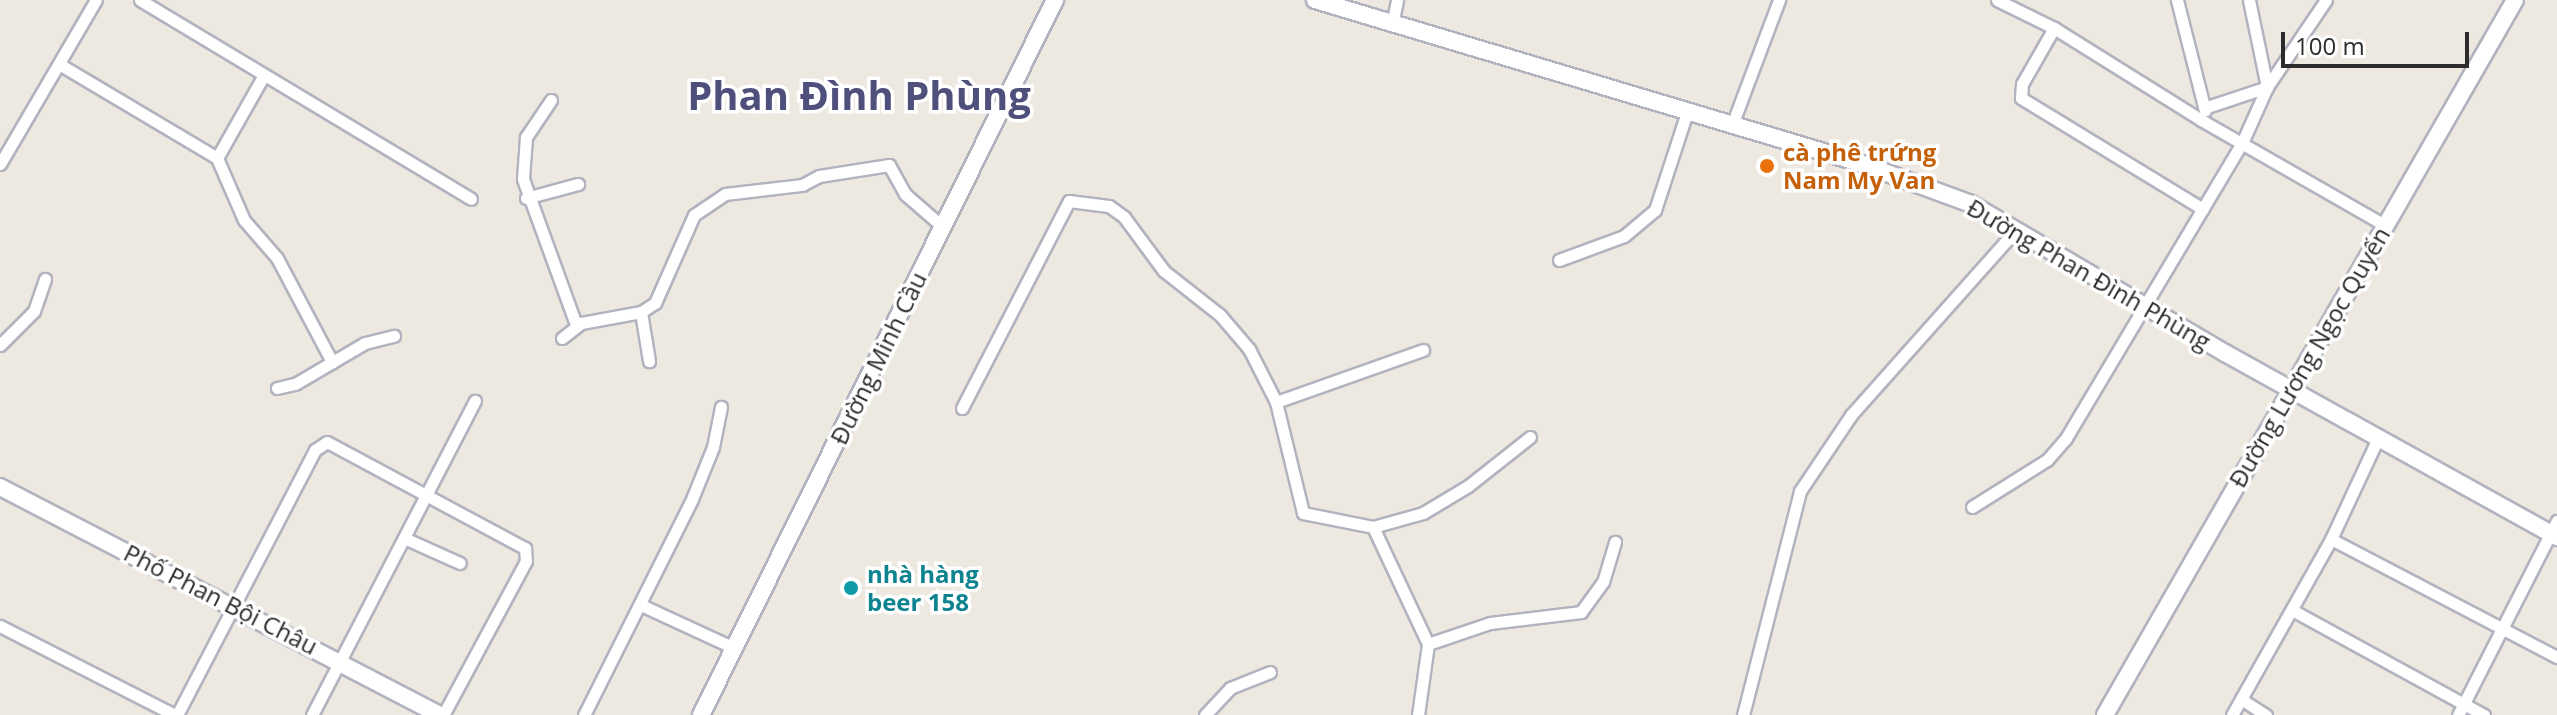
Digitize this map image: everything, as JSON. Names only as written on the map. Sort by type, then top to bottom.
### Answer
[{"type":"street","points":[[0,164],[96,0]]},
{"type":"street","points":[[140,0],[471,199]]},
{"type":"street","name":"Đường Minh Cầu","points":[[701,715],[1055,0]]},
{"type":"street","name":"Đường Phan Đình Phùng","points":[[1315,0],[1857,162],[1971,204],[2290,389],[2555,530]]},
{"type":"street","points":[[1392,24],[1397,0]]},
{"type":"street","points":[[1732,125],[1779,0]]},
{"type":"street","points":[[1997,0],[2054,28],[2201,120],[2386,226]]},
{"type":"street","points":[[2249,0],[2267,87]]},
{"type":"street","points":[[1972,507],[2047,460],[2066,438],[2242,143],[2267,87],[2326,0]]},
{"type":"street","name":"Đường Lương Ngọc Quyến","points":[[2105,715],[2515,0]]},
{"type":"street","points":[[2176,1],[2207,107],[2201,120]]},
{"type":"street","points":[[2054,28],[2022,84],[2021,98],[2203,209]]},
{"type":"street","points":[[59,64],[217,158],[244,220],[277,258],[332,362]]},
{"type":"street","points":[[217,158],[264,75]]},
{"type":"street","points":[[2207,107],[2267,87]]},
{"type":"street","points":[[551,100],[526,137],[526,198],[576,325]]},
{"type":"street","points":[[1559,260],[1624,236],[1655,210],[1687,112]]},
{"type":"street","points":[[562,338],[576,325],[641,312],[661,295],[694,215],[725,194],[802,185],[819,176],[889,165],[905,194],[943,227]]},
{"type":"street","points":[[526,198],[578,184]]},
{"type":"street","points":[[962,408],[1069,201],[1109,206],[1124,217],[1164,271],[1220,315],[1249,349],[1276,402],[1303,513],[1373,527],[1439,504],[1530,437]]},
{"type":"street","points":[[1743,715],[1800,491],[1851,415],[2016,230]]},
{"type":"street","points":[[0,345],[34,311],[45,279]]},
{"type":"street","points":[[641,312],[649,361]]},
{"type":"street","points":[[277,388],[365,343],[394,336]]},
{"type":"street","points":[[1276,402],[1423,350]]},
{"type":"street","points":[[312,715],[475,401]]},
{"type":"street","points":[[584,715],[692,499],[713,447],[721,407]]},
{"type":"street","points":[[2232,715],[2331,539],[2378,438]]},
{"type":"street","points":[[0,626],[176,715],[323,443],[335,442],[522,544],[527,557],[441,715]]},
{"type":"street","name":"Phố Phan Bội Châu","points":[[0,487],[441,715]]},
{"type":"street","points":[[1373,527],[1428,644],[1418,715]]},
{"type":"street","points":[[2461,709],[2555,530]]},
{"type":"street","points":[[404,538],[460,563]]},
{"type":"street","points":[[2331,539],[2557,657]]},
{"type":"street","points":[[1428,644],[1490,623],[1581,612],[1603,582],[1615,542]]},
{"type":"street","points":[[641,605],[734,648]]},
{"type":"street","points":[[2292,610],[2461,709],[2484,715]]},
{"type":"street","points":[[1205,715],[1230,688],[1270,672]]},
{"type":"street","points":[[2241,699],[2266,715]]},
{"type":"place","name":"cà phê trứng Nam My Van","points":[[1767,166]]},
{"type":"place","name":"nhà hàng beer 158","points":[[851,588]]},
{"type":"district","name":"Phan Đình Phùng","points":[[859,95]]}]
